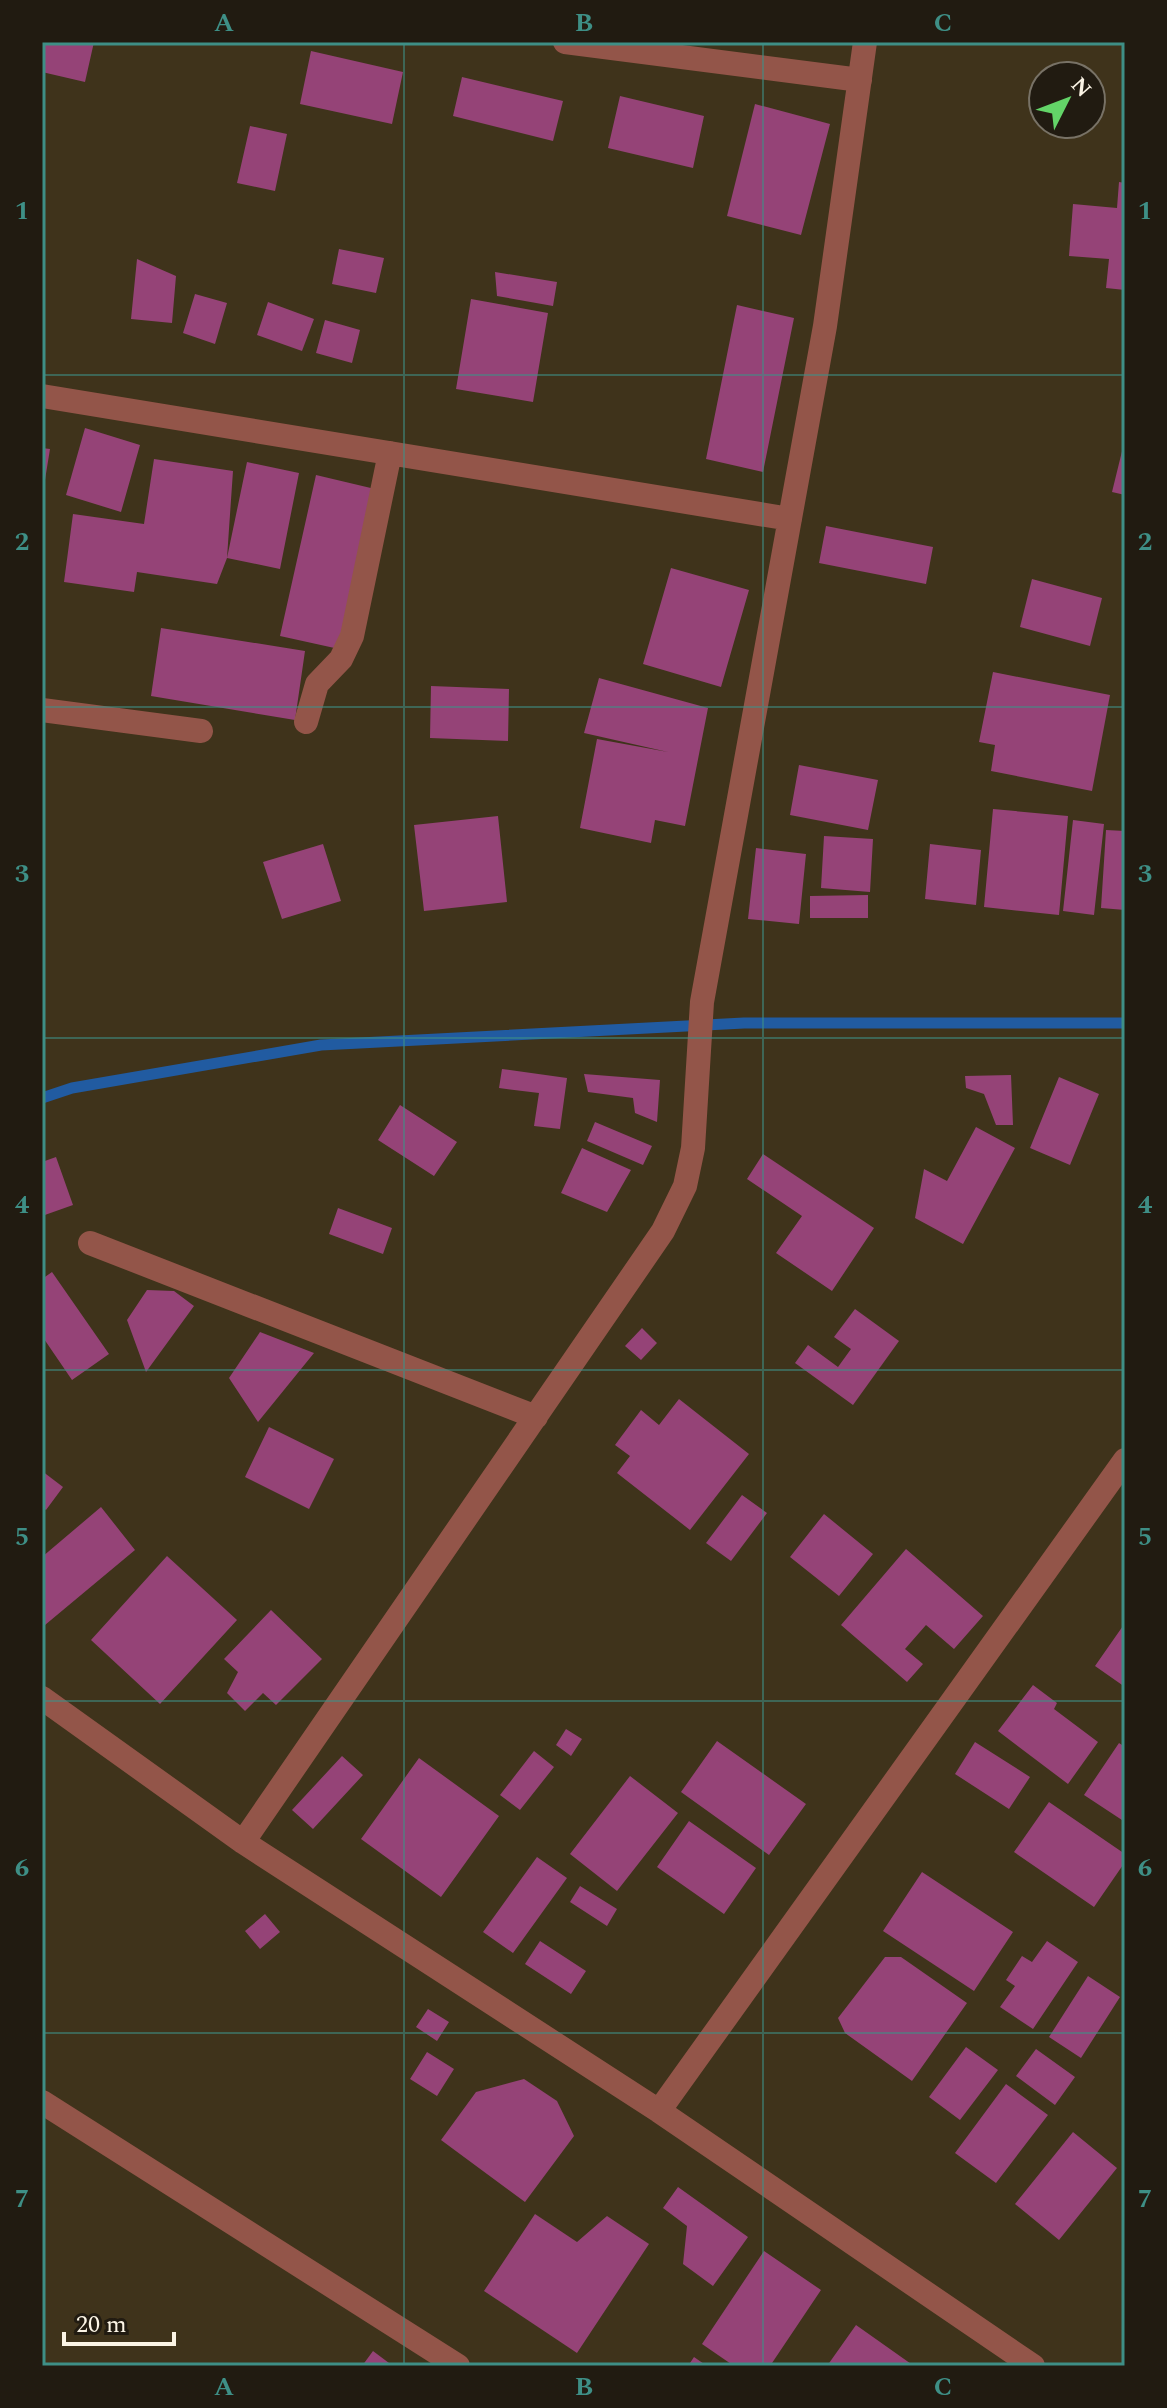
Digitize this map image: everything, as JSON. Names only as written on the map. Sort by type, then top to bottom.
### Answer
[{"type":"street","points":[[565,42],[860,80]]},
{"type":"street","points":[[243,1842],[663,1231],[685,1186],[693,1148],[702,1002],[825,326],[865,42]]},
{"type":"street","points":[[42,396],[790,519]]},
{"type":"street","points":[[306,722],[317,684],[341,659],[352,636],[390,453]]},
{"type":"street","points":[[42,710],[201,731]]},
{"type":"street","points":[[90,1243],[536,1417]]},
{"type":"street","points":[[659,2111],[1125,1460]]},
{"type":"street","points":[[42,1698],[243,1842],[659,2111],[1033,2366]]},
{"type":"street","points":[[42,2102],[458,2366]]},
{"type":"building","points":[[42,42],[94,42],[85,82],[42,72]]},
{"type":"building","points":[[311,51],[403,72],[392,124],[300,104]]},
{"type":"building","points":[[462,77],[563,101],[553,141],[453,116]]},
{"type":"building","points":[[620,96],[704,116],[693,168],[608,148]]},
{"type":"building","points":[[755,104],[830,124],[801,235],[727,216]]},
{"type":"building","points":[[250,126],[287,134],[275,191],[237,183]]},
{"type":"building","points":[[1119,182],[1125,183],[1125,290],[1106,288],[1109,259],[1069,256],[1073,204],[1117,208]]},
{"type":"building","points":[[339,249],[384,258],[376,293],[332,284]]},
{"type":"building","points":[[137,259],[176,276],[172,323],[131,319]]},
{"type":"building","points":[[495,272],[557,282],[553,306],[497,296]]},
{"type":"building","points":[[195,294],[227,303],[215,344],[183,333]]},
{"type":"building","points":[[471,299],[548,313],[533,402],[456,389]]},
{"type":"building","points":[[268,302],[314,319],[302,351],[257,335]]},
{"type":"building","points":[[737,305],[794,318],[763,472],[706,459]]},
{"type":"building","points":[[325,320],[360,330],[352,363],[316,353]]},
{"type":"building","points":[[85,428],[140,445],[121,512],[66,495]]},
{"type":"building","points":[[1125,439],[1125,495],[1112,492]]},
{"type":"building","points":[[42,448],[50,449],[44,486],[42,486]]},
{"type":"building","points":[[154,459],[233,471],[227,558],[217,584],[137,572],[134,592],[64,582],[73,514],[144,524]]},
{"type":"building","points":[[247,462],[299,473],[280,569],[227,558]]},
{"type":"building","points":[[316,475],[375,489],[339,649],[280,636]]},
{"type":"building","points":[[826,526],[933,547],[926,584],[819,563]]},
{"type":"building","points":[[671,568],[749,590],[721,687],[643,664]]},
{"type":"building","points":[[1032,579],[1102,598],[1090,646],[1020,627]]},
{"type":"building","points":[[161,628],[305,651],[295,720],[151,696]]},
{"type":"building","points":[[993,672],[1110,695],[1092,791],[991,771],[995,745],[979,742]]},
{"type":"building","points":[[599,678],[708,708],[685,826],[655,820],[651,843],[580,828],[597,739],[668,752],[584,733]]},
{"type":"building","points":[[431,686],[509,689],[508,741],[430,738]]},
{"type":"building","points":[[799,765],[878,780],[868,830],[790,815]]},
{"type":"building","points":[[993,809],[1068,816],[1059,915],[984,907]]},
{"type":"building","points":[[498,816],[507,902],[424,911],[414,825]]},
{"type":"building","points":[[1073,820],[1104,824],[1094,915],[1063,911]]},
{"type":"building","points":[[1106,830],[1125,831],[1125,910],[1101,908]]},
{"type":"building","points":[[824,836],[873,839],[870,892],[821,888]]},
{"type":"building","points":[[323,844],[341,901],[282,919],[263,862]]},
{"type":"building","points":[[930,844],[981,850],[976,905],[925,899]]},
{"type":"building","points":[[756,848],[806,854],[799,924],[748,919]]},
{"type":"building","points":[[868,895],[868,918],[810,918],[810,896]]},
{"type":"building","points":[[502,1069],[567,1078],[560,1129],[534,1126],[539,1093],[499,1088]]},
{"type":"building","points":[[584,1074],[660,1080],[657,1122],[635,1113],[633,1098],[588,1092]]},
{"type":"building","points":[[1011,1075],[1013,1125],[996,1125],[984,1094],[966,1088],[965,1076]]},
{"type":"building","points":[[1059,1077],[1099,1094],[1070,1165],[1030,1148]]},
{"type":"building","points":[[400,1105],[457,1142],[434,1176],[378,1140]]},
{"type":"building","points":[[595,1122],[652,1146],[643,1165],[587,1141]]},
{"type":"building","points":[[976,1127],[1015,1148],[963,1244],[915,1218],[924,1169],[947,1181]]},
{"type":"building","points":[[582,1148],[631,1170],[607,1212],[561,1193]]},
{"type":"building","points":[[763,1154],[874,1228],[832,1291],[776,1253],[802,1216],[747,1179]]},
{"type":"building","points":[[56,1157],[73,1205],[42,1216],[42,1162]]},
{"type":"building","points":[[338,1208],[392,1228],[383,1254],[329,1234]]},
{"type":"building","points":[[52,1272],[109,1354],[72,1380],[42,1336],[42,1279]]},
{"type":"building","points":[[147,1290],[174,1291],[194,1306],[146,1372],[127,1320]]},
{"type":"building","points":[[855,1309],[899,1341],[853,1405],[795,1363],[808,1345],[838,1367],[851,1349],[834,1337]]},
{"type":"building","points":[[642,1328],[657,1343],[641,1360],[625,1346]]},
{"type":"building","points":[[260,1332],[314,1353],[258,1422],[229,1378]]},
{"type":"building","points":[[679,1399],[749,1454],[690,1530],[617,1473],[630,1456],[615,1445],[641,1410],[659,1425]]},
{"type":"building","points":[[269,1427],[334,1459],[309,1509],[245,1477]]},
{"type":"building","points":[[42,1471],[63,1487],[46,1510],[42,1507]]},
{"type":"building","points":[[742,1495],[767,1513],[731,1561],[706,1543]]},
{"type":"building","points":[[101,1507],[135,1550],[45,1625],[42,1622],[42,1557]]},
{"type":"building","points":[[824,1514],[873,1554],[839,1596],[790,1557]]},
{"type":"building","points":[[906,1549],[983,1616],[954,1649],[926,1625],[905,1649],[923,1664],[907,1682],[841,1625]]},
{"type":"building","points":[[167,1556],[237,1620],[160,1704],[91,1640]]},
{"type":"building","points":[[271,1610],[322,1659],[276,1705],[263,1693],[245,1711],[227,1693],[238,1672],[224,1659]]},
{"type":"building","points":[[1125,1623],[1125,1687],[1095,1666]]},
{"type":"building","points":[[1033,1685],[1057,1703],[1054,1709],[1098,1742],[1068,1784],[998,1731]]},
{"type":"building","points":[[566,1729],[582,1739],[571,1756],[556,1745]]},
{"type":"building","points":[[717,1741],[806,1804],[769,1855],[681,1792]]},
{"type":"building","points":[[975,1742],[1030,1777],[1009,1809],[955,1774]]},
{"type":"building","points":[[1119,1743],[1125,1747],[1125,1822],[1084,1795]]},
{"type":"building","points":[[534,1751],[554,1767],[520,1810],[500,1795]]},
{"type":"building","points":[[342,1756],[363,1775],[313,1829],[292,1810]]},
{"type":"building","points":[[419,1758],[499,1816],[441,1897],[361,1839]]},
{"type":"building","points":[[630,1776],[678,1813],[617,1891],[570,1854]]},
{"type":"building","points":[[1049,1802],[1125,1854],[1125,1862],[1094,1907],[1014,1852]]},
{"type":"building","points":[[689,1821],[756,1868],[724,1914],[657,1867]]},
{"type":"building","points":[[537,1857],[567,1878],[513,1953],[483,1932]]},
{"type":"building","points":[[922,1872],[1013,1932],[974,1991],[883,1931]]},
{"type":"building","points":[[580,1886],[617,1909],[607,1926],[570,1902]]},
{"type":"building","points":[[265,1914],[280,1932],[260,1949],[245,1931]]},
{"type":"building","points":[[540,1941],[586,1971],[571,1994],[525,1964]]},
{"type":"building","points":[[1047,1941],[1078,1962],[1033,2029],[1000,2007],[1015,1986],[1006,1980],[1022,1956],[1032,1962]]},
{"type":"building","points":[[885,1957],[901,1957],[967,2003],[912,2081],[845,2033],[838,2018]]},
{"type":"building","points":[[1088,1976],[1120,1997],[1081,2058],[1049,2037]]},
{"type":"building","points":[[428,2009],[449,2022],[437,2041],[416,2027]]},
{"type":"building","points":[[966,2047],[998,2070],[960,2120],[929,2097]]},
{"type":"building","points":[[1036,2049],[1075,2077],[1055,2105],[1016,2076]]},
{"type":"building","points":[[427,2052],[454,2069],[437,2096],[410,2079]]},
{"type":"building","points":[[524,2079],[557,2101],[574,2136],[525,2202],[441,2140],[476,2092]]},
{"type":"building","points":[[1006,2084],[1048,2115],[996,2183],[955,2153]]},
{"type":"building","points":[[1073,2132],[1117,2168],[1059,2240],[1015,2204]]},
{"type":"building","points":[[678,2187],[748,2237],[713,2286],[683,2264],[687,2226],[663,2208]]},
{"type":"building","points":[[535,2214],[577,2242],[607,2216],[649,2244],[577,2353],[484,2291]]},
{"type":"building","points":[[764,2251],[821,2290],[770,2366],[734,2366],[702,2344]]},
{"type":"building","points":[[856,2325],[914,2366],[827,2366]]},
{"type":"building","points":[[373,2351],[393,2366],[362,2366]]},
{"type":"building","points":[[694,2357],[707,2366],[688,2366]]},
{"type":"waterway","points":[[42,1098],[72,1088],[321,1045],[744,1023],[1125,1023]]}]
